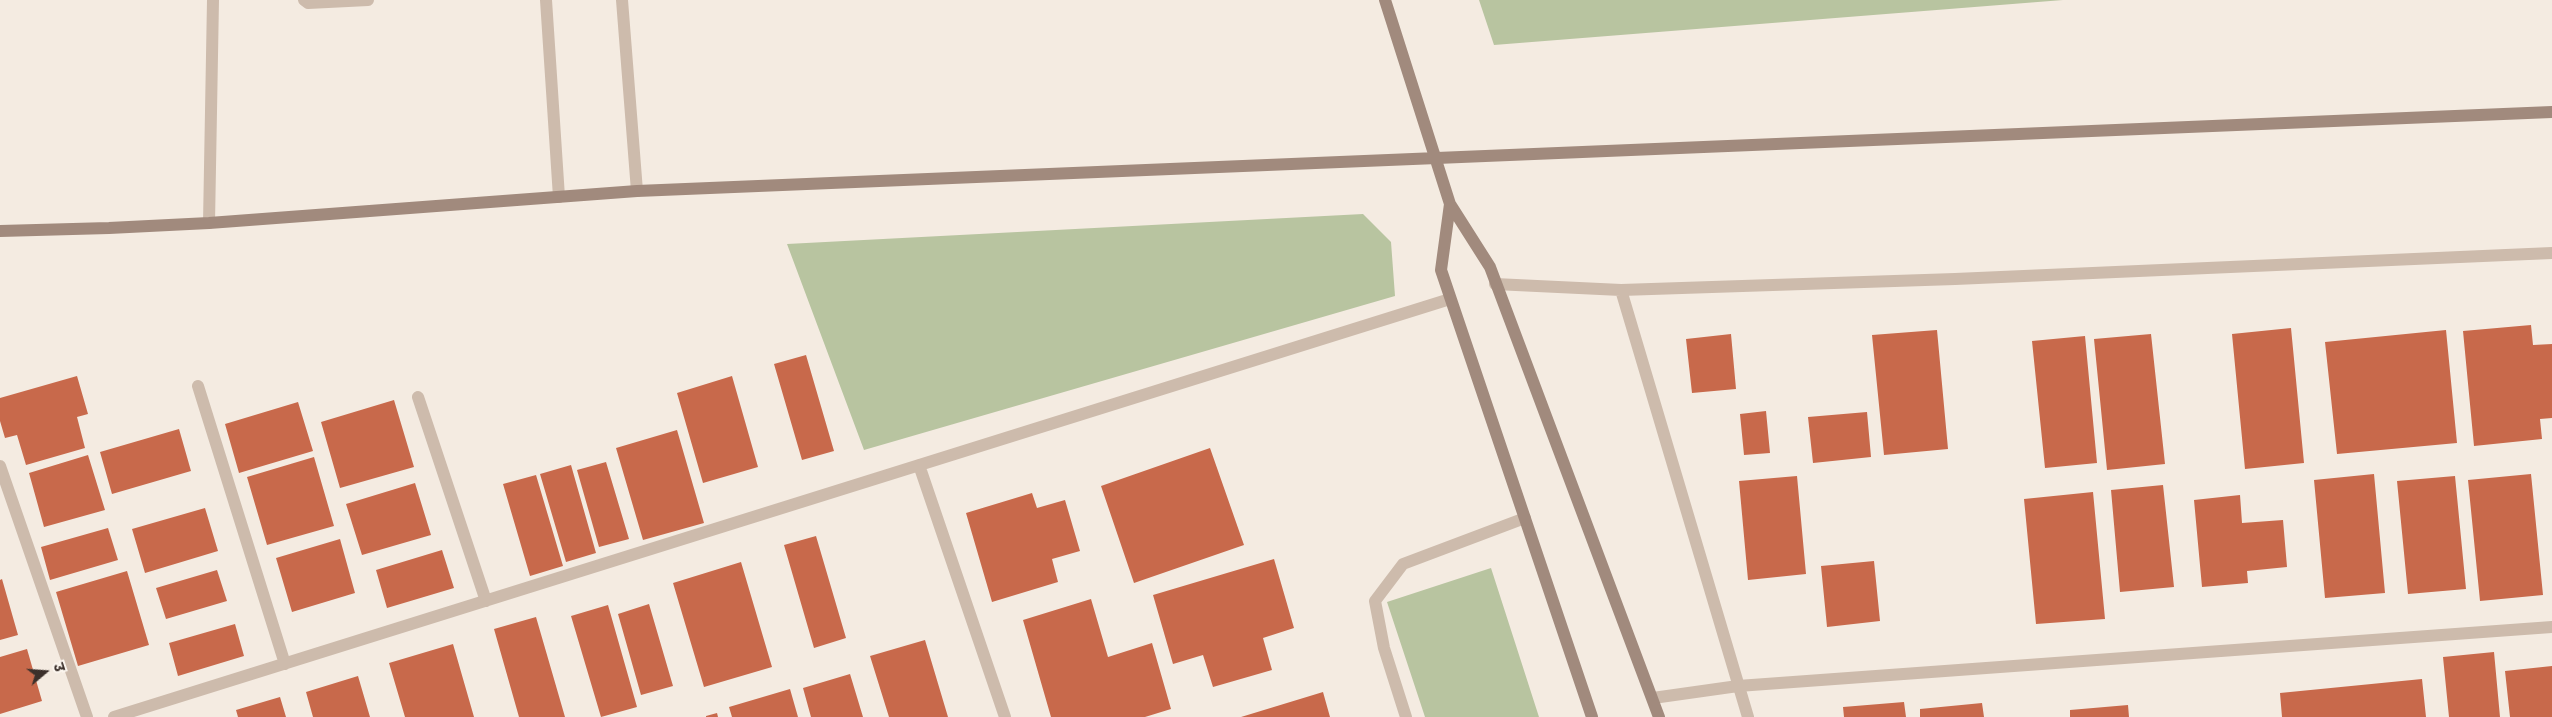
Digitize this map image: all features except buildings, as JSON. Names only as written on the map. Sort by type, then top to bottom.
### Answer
[{"type":"street","points":[[209,223],[213,0]]},
{"type":"street","points":[[304,0],[308,4],[368,0]]},
{"type":"street","points":[[546,0],[559,197]]},
{"type":"street","points":[[622,0],[637,191]]},
{"type":"street","points":[[1385,0],[1450,204],[1490,267],[1659,717]]},
{"type":"street","points":[[0,231],[209,223],[637,191],[2552,112]]},
{"type":"street","points":[[1450,204],[1440,270],[1592,717]]},
{"type":"street","points":[[1495,284],[1621,290],[2552,254]]},
{"type":"street","points":[[1621,290],[1748,717]]},
{"type":"street","points":[[114,717],[1450,299]]},
{"type":"street","points":[[198,386],[285,664]]},
{"type":"street","points":[[418,397],[486,601]]},
{"type":"street","points":[[919,465],[1004,717]]},
{"type":"street","points":[[0,466],[87,717]]},
{"type":"street","points":[[1406,717],[1384,648],[1375,601],[1403,564],[1525,518]]},
{"type":"street","points":[[1653,698],[1738,686],[2552,628]]},
{"type":"green space","points":[[1479,0],[2063,0],[1494,45]]},
{"type":"green space","points":[[1363,214],[1391,242],[1395,296],[864,450],[787,244]]},
{"type":"green space","points":[[1491,568],[1539,717],[1425,717],[1387,602]]}]
